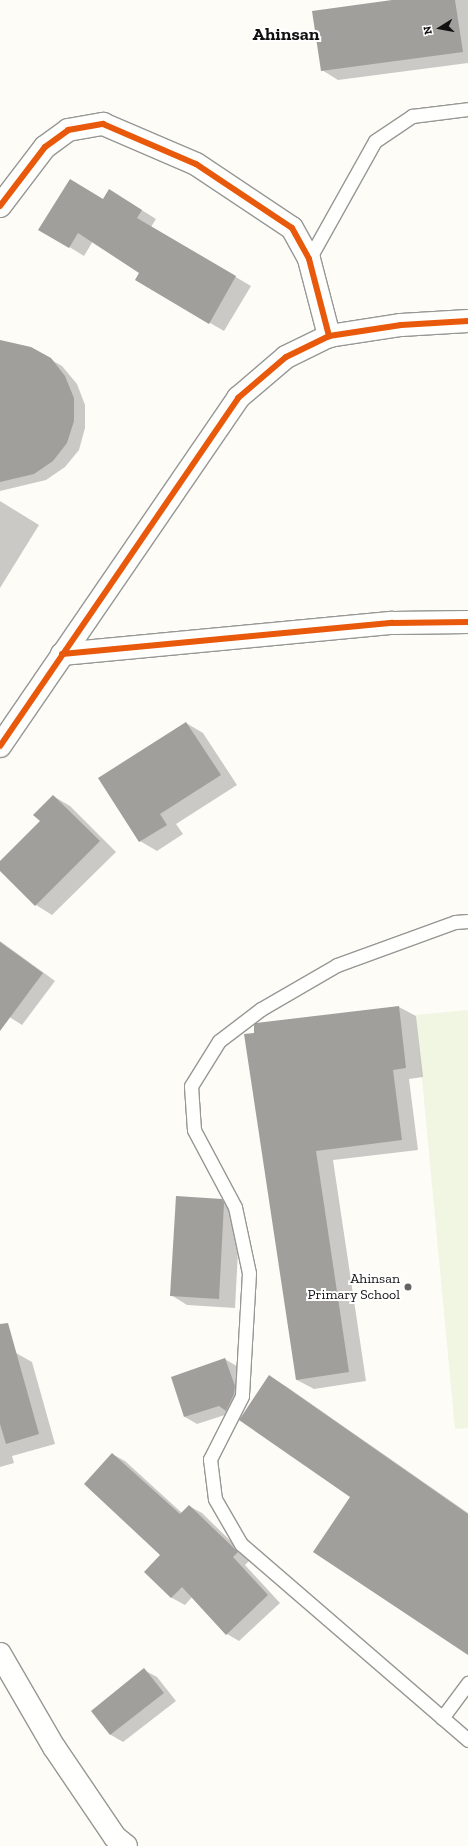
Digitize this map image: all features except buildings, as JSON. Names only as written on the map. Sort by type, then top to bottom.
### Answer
[{"type":"street","points":[[0,206],[45,147],[68,130],[103,124],[196,164],[292,228],[309,259],[329,336]]},
{"type":"street","points":[[0,746],[238,398],[286,357],[329,336],[401,325],[468,321]]},
{"type":"street","points":[[62,654],[393,623],[468,622]]},
{"type":"street","points":[[0,1654],[54,1747],[116,1837],[126,1846]]},
{"type":"lane","points":[[309,259],[375,141],[412,116],[468,109]]},
{"type":"lane","points":[[468,921],[455,922],[337,965],[261,1009],[219,1041],[191,1086],[194,1130],[235,1207],[249,1273],[242,1396],[210,1459],[215,1499],[241,1544],[468,1740]]},
{"type":"lane","points":[[442,1718],[468,1682]]},
{"type":"green space","points":[[468,1010],[468,1428],[455,1429],[416,1015]]},
{"type":"cycle path","points":[[0,206],[45,147],[68,130],[103,124],[196,164],[292,228],[309,259],[329,336]]},
{"type":"cycle path","points":[[0,746],[238,398],[286,357],[329,336],[401,325],[468,321]]},
{"type":"cycle path","points":[[62,654],[393,623],[468,622]]},
{"type":"place","name":"Ahinsan Primary School","points":[[408,1287]]},
{"type":"district","name":"Ahinsan","points":[[286,34]]}]
